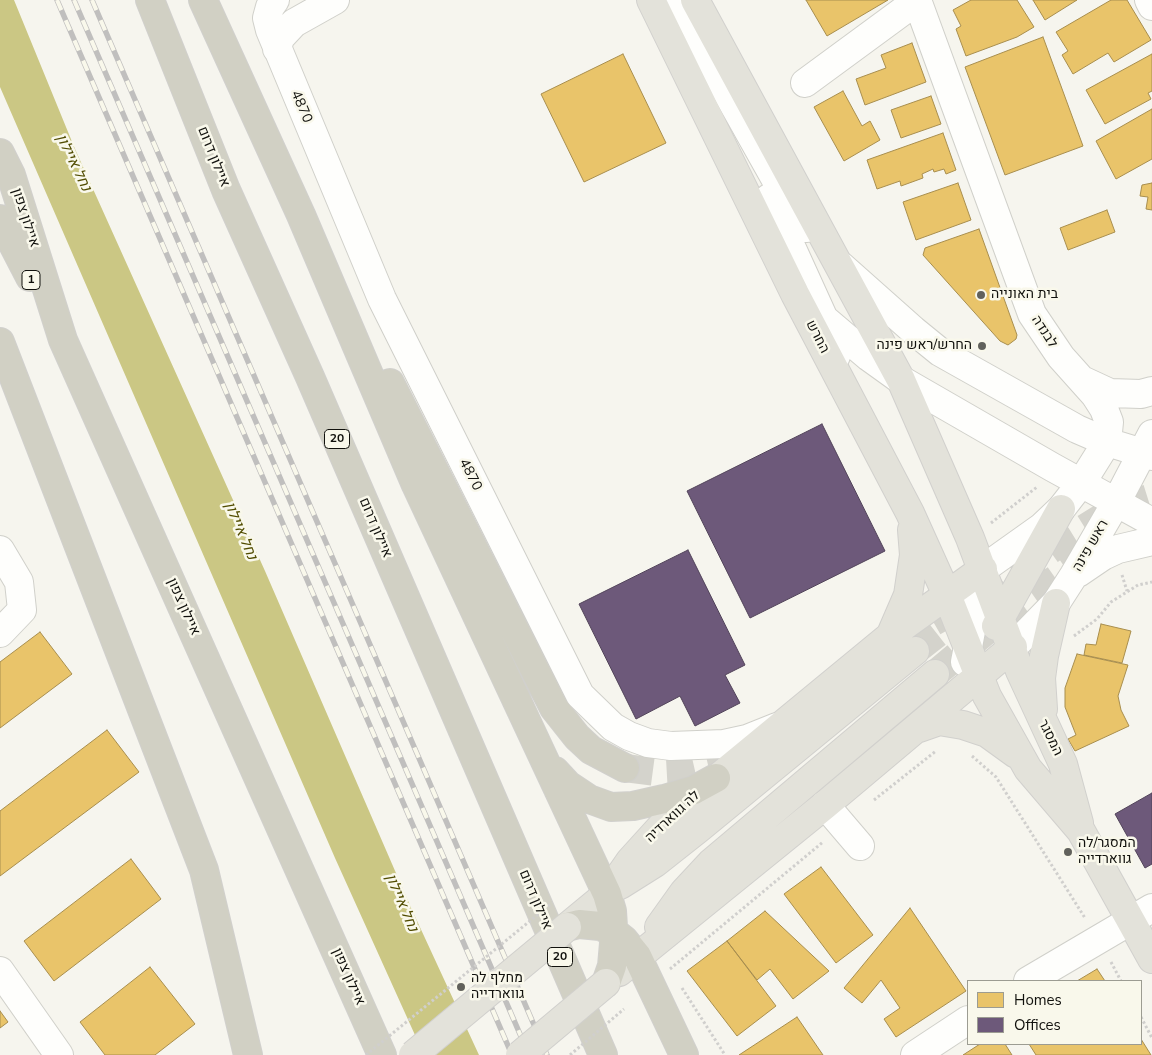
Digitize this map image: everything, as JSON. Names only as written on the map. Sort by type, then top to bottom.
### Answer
[{"type":"highway","points":[[203,0],[301,215],[416,485],[607,894],[612,911],[614,932],[612,966],[606,983]]},
{"type":"highway","name":"איילון דרום","points":[[152,4],[226,190],[310,376],[603,1055]]},
{"type":"highway","name":"איילון צפון","points":[[0,153],[11,175],[63,340],[382,1055]]},
{"type":"highway","points":[[301,215],[394,389],[554,708],[577,737],[592,750],[624,768]]},
{"type":"highway","name":"1","points":[[0,219],[63,340]]},
{"type":"highway","points":[[0,342],[204,870],[248,1055]]},
{"type":"highway","points":[[539,748],[568,785],[589,799],[611,807],[633,806],[672,797],[694,790],[716,778]]},
{"type":"highway","points":[[567,927],[589,924],[614,932],[637,956],[666,978],[684,1055]]},
{"type":"highway","points":[[236,1008],[238,1055]]},
{"type":"main road","name":"החרש","points":[[651,0],[795,294],[910,513],[947,594],[968,651],[969,685]]},
{"type":"main road","points":[[520,1055],[637,956],[825,806],[1013,647],[970,538],[901,380],[695,0]]},
{"type":"main road","points":[[969,685],[1000,615],[1061,508]]},
{"type":"main road","points":[[890,636],[904,609],[911,581],[914,555],[910,513]]},
{"type":"main road","points":[[947,594],[982,568]]},
{"type":"main road","name":"לה גווארדיה","points":[[413,1055],[607,894],[647,841],[669,818],[890,636],[947,594]]},
{"type":"main road","points":[[1045,728],[1041,678],[1056,603]]},
{"type":"main road","name":"המסגר","points":[[1013,647],[1045,728],[1063,764],[1081,831]]},
{"type":"main road","points":[[607,894],[655,863],[698,830],[915,651]]},
{"type":"main road","points":[[637,956],[684,892],[711,864],[935,674]]},
{"type":"main road","name":"המסגר","points":[[969,685],[987,696],[1028,769],[1081,831],[1141,914],[1152,959]]},
{"type":"main road","points":[[913,732],[927,724],[939,721],[963,724],[987,733],[999,740],[1015,753],[1028,769]]},
{"type":"street","name":"4870","points":[[275,0],[270,7],[267,18],[277,49],[382,299],[580,694],[606,721],[629,736],[648,743],[702,746],[746,739],[781,725]]},
{"type":"street","points":[[277,49],[280,38],[294,23],[335,0]]},
{"type":"street","points":[[670,0],[782,225],[824,319],[850,400]]},
{"type":"street","points":[[675,0],[799,217],[839,264],[912,330],[940,352],[1069,424],[1107,442],[1149,448]]},
{"type":"street","points":[[805,83],[917,0]]},
{"type":"street","name":"לבנדה","points":[[917,0],[1032,314],[1061,357],[1104,409],[1109,422],[1107,442]]},
{"type":"street","points":[[1149,0],[1152,6]]},
{"type":"street","points":[[795,294],[869,357],[901,380],[1152,522]]},
{"type":"street","points":[[1081,379],[1110,393],[1141,394],[1152,391]]},
{"type":"street","points":[[968,651],[982,568],[1042,527],[1061,508],[1082,482],[1107,442]]},
{"type":"street","name":"ראש פינה","points":[[1013,647],[1056,603],[1149,448]]},
{"type":"street","points":[[1074,575],[1103,556],[1118,549],[1152,541]]},
{"type":"street","points":[[0,550],[19,582],[22,610],[0,633]]},
{"type":"street","points":[[825,806],[860,846]]},
{"type":"street","points":[[1030,980],[1141,914]]},
{"type":"street","points":[[0,971],[53,1053]]},
{"type":"street","points":[[915,1055],[967,1021]]},
{"type":"path","points":[[970,538],[1028,496],[1043,481],[1052,467]]},
{"type":"path","points":[[1044,656],[1060,648],[1097,619],[1119,597],[1138,585],[1152,582]]},
{"type":"path","points":[[873,801],[934,752],[954,742],[963,724]]},
{"type":"path","points":[[968,753],[996,777],[1098,939],[1120,980]]},
{"type":"path","points":[[666,978],[843,826]]},
{"type":"path","points":[[366,1055],[552,904]]},
{"type":"path","points":[[681,986],[724,1055]]},
{"type":"path","points":[[570,1055],[624,1009]]},
{"type":"path","points":[[1142,1020],[1152,1038]]},
{"type":"water","name":"נחל איילון","points":[[0,0],[14,0],[75,149],[265,571],[412,910],[479,1055],[424,1055],[335,858],[0,87]]},
{"type":"building: Homes","points":[[806,0],[888,0],[827,36]]},
{"type":"building: Homes","points":[[971,0],[1017,0],[1034,27],[1017,37],[966,56],[956,29],[961,26],[953,10]]},
{"type":"building: Homes","points":[[1033,0],[1077,0],[1045,20]]},
{"type":"building: Homes","points":[[1111,0],[1127,0],[1151,40],[1114,62],[1108,53],[1073,74],[1062,55],[1068,51],[1056,32]]},
{"type":"building: Homes","points":[[1043,37],[1083,146],[1005,175],[965,67]]},
{"type":"building: Homes","points":[[912,43],[926,82],[865,105],[856,79],[886,68],[881,55]]},
{"type":"building: Homes","points":[[623,54],[666,143],[584,182],[541,94]]},
{"type":"building: Homes","points":[[1152,54],[1152,91],[1148,93],[1151,99],[1105,124],[1086,90]]},
{"type":"building: Homes","points":[[843,91],[862,126],[870,121],[880,140],[844,161],[814,107]]},
{"type":"building: Homes","points":[[931,96],[941,124],[901,138],[891,110]]},
{"type":"building: Homes","points":[[1152,109],[1152,159],[1116,179],[1096,141]]},
{"type":"building: Homes","points":[[943,133],[956,170],[946,174],[944,169],[934,172],[933,169],[922,174],[923,178],[901,186],[900,181],[877,189],[867,160]]},
{"type":"building: Homes","points":[[958,183],[971,220],[916,240],[903,202]]},
{"type":"building: Homes","points":[[1152,183],[1152,210],[1146,209],[1148,197],[1140,196],[1142,185]]},
{"type":"building: Homes","points":[[1107,210],[1115,232],[1068,250],[1060,228]]},
{"type":"building: Homes","name":"בית האונייה","points":[[979,229],[1017,335],[1016,339],[1008,345],[1000,341],[923,255],[925,248]]},
{"type":"building: Homes","points":[[1101,624],[1131,631],[1122,663],[1084,655],[1086,644],[1096,645]]},
{"type":"building: Homes","points":[[40,632],[72,674],[0,728],[0,662]]},
{"type":"building: Homes","points":[[1077,654],[1128,665],[1118,696],[1121,710],[1129,726],[1075,751],[1068,739],[1076,735],[1065,707],[1065,688]]},
{"type":"building: Homes","points":[[107,730],[139,772],[0,876],[0,811]]},
{"type":"building: Homes","points":[[131,859],[161,899],[54,981],[24,941]]},
{"type":"building: Homes","points":[[821,867],[873,935],[836,963],[784,894]]},
{"type":"building: Homes","points":[[910,908],[966,991],[896,1037],[884,1019],[900,1008],[881,980],[862,1003],[844,988]]},
{"type":"building: Homes","points":[[765,911],[829,971],[793,999],[770,969],[757,980],[727,941]]},
{"type":"building: Homes","points":[[727,941],[776,1006],[737,1036],[687,971]]},
{"type":"building: Homes","points":[[150,967],[195,1024],[155,1055],[105,1055],[80,1022]]},
{"type":"building: Homes","points":[[1097,969],[1104,980],[1079,980]]},
{"type":"building: Homes","points":[[0,1011],[8,1022],[0,1028]]},
{"type":"building: Homes","points":[[797,1017],[823,1055],[739,1055]]},
{"type":"building: Homes","points":[[1142,1041],[1151,1055],[1036,1055],[1030,1045],[1142,1045]]},
{"type":"building: Homes","points":[[978,1045],[1006,1045],[1012,1055],[963,1055]]},
{"type":"building: Offices","points":[[822,424],[885,551],[750,618],[687,491]]},
{"type":"building: Offices","points":[[688,550],[745,665],[725,675],[740,703],[695,726],[680,696],[636,719],[579,604]]},
{"type":"building: Offices","points":[[1152,793],[1152,864],[1145,868],[1115,814]]},
{"type":"tunnel","points":[[915,651],[984,597],[1062,542],[1117,508],[1152,497]]},
{"type":"tunnel","points":[[935,674],[1015,607],[1087,559]]},
{"type":"tunnel","points":[[897,643],[944,616],[974,602]]},
{"type":"tunnel","points":[[625,768],[655,772],[690,770],[712,765],[744,747]]},
{"type":"railway","points":[[57,0],[512,1055]]},
{"type":"railway","points":[[74,0],[529,1055]]},
{"type":"railway","points":[[92,0],[547,1055]]},
{"type":"place","name":"בית האונייה","points":[[981,295]]},
{"type":"place","name":"החרש/ראש פינה","points":[[982,346]]},
{"type":"place","name":"המסגר/לה גווארדייה","points":[[1068,852]]},
{"type":"place","name":"מחלף לה גווארדייה","points":[[461,987]]}]
